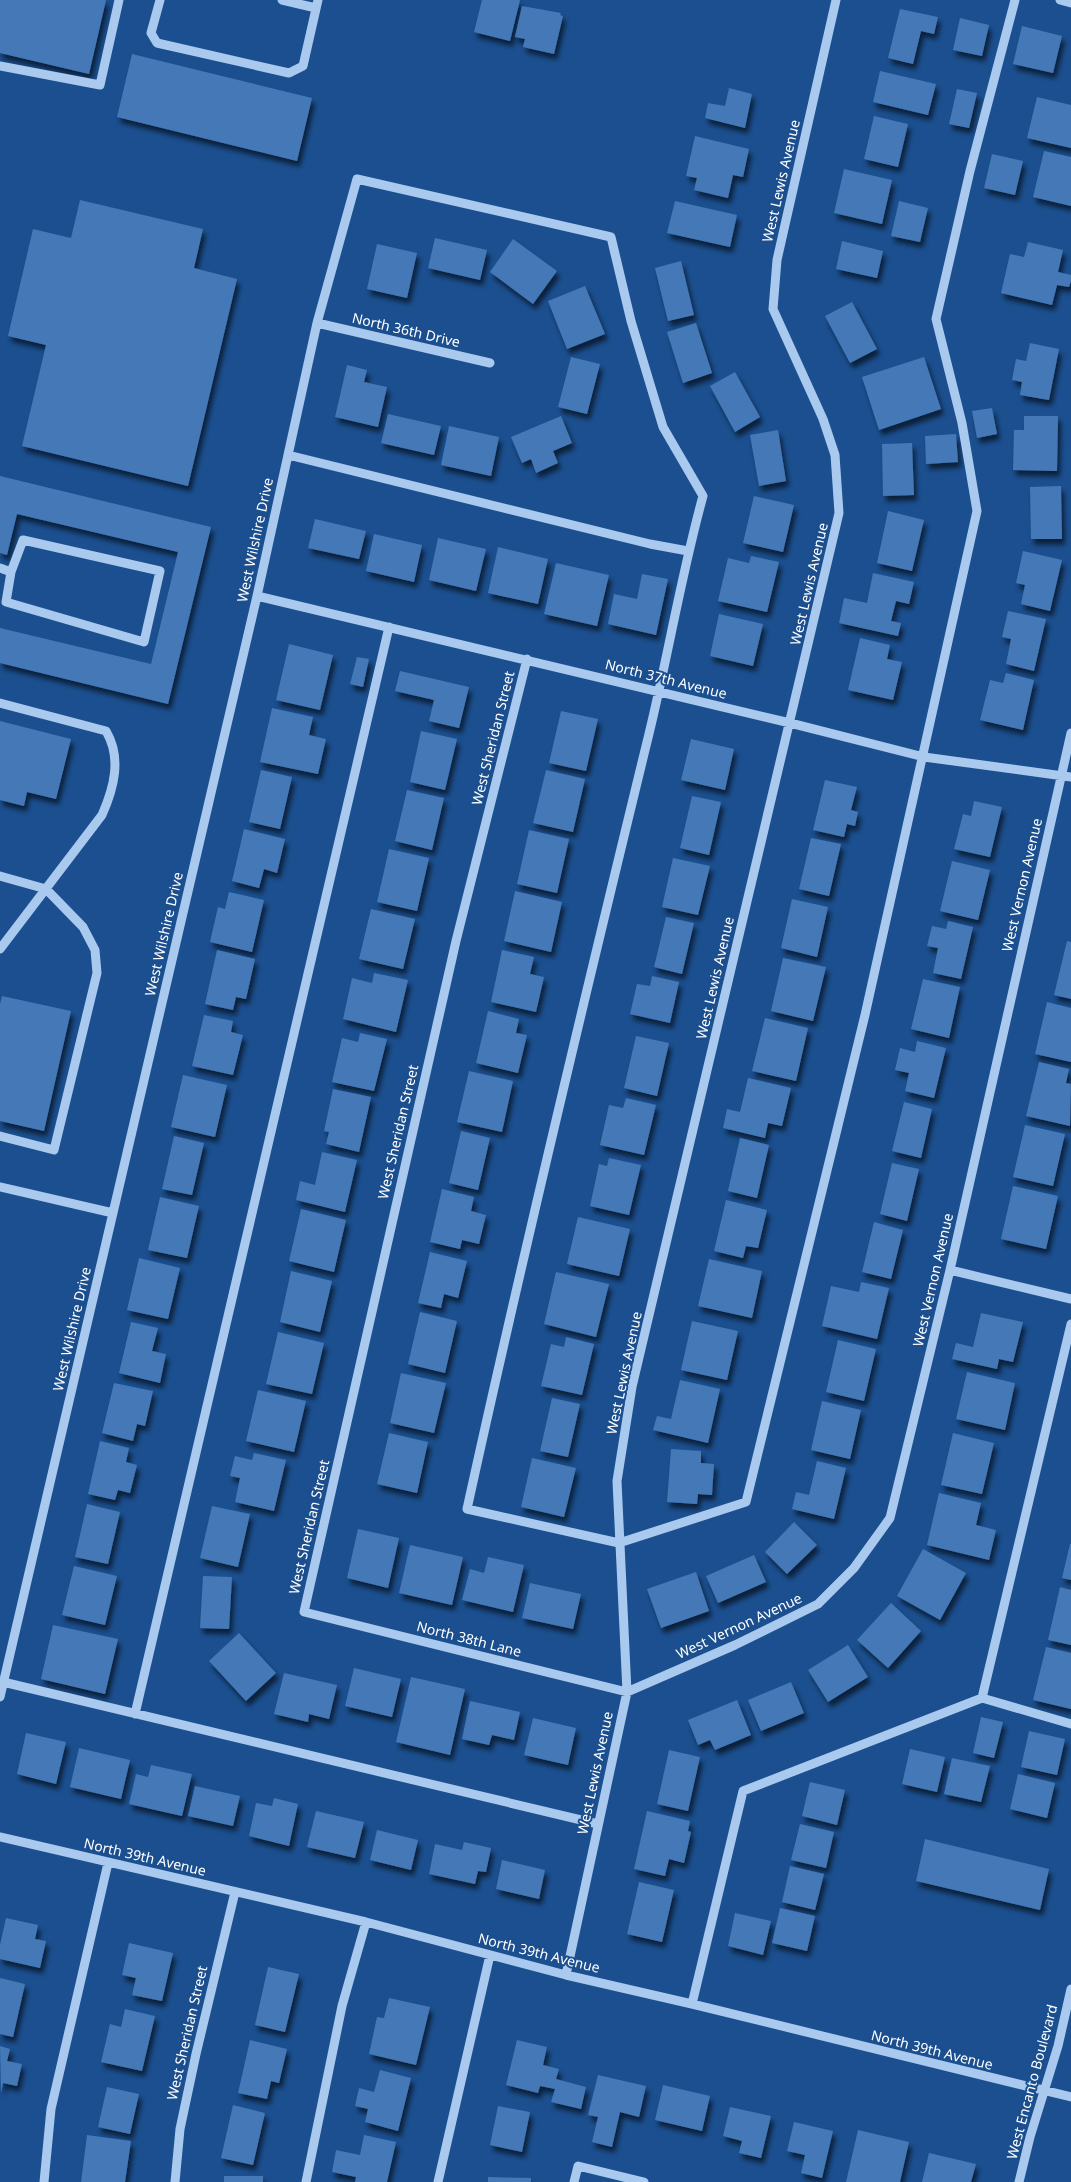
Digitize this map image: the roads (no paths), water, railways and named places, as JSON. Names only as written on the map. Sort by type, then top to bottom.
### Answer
[{"type":"street","points":[[0,66],[100,85],[119,0]]},
{"type":"street","points":[[160,0],[151,33],[156,43],[289,73],[303,66],[317,4],[282,0]]},
{"type":"street","name":"West Lewis Avenue","points":[[566,1975],[627,1692],[617,1481],[632,1387],[839,513],[835,455],[823,420],[773,309],[777,260],[836,0]]},
{"type":"street","points":[[288,456],[641,542],[688,551],[660,691],[595,955],[494,1386],[467,1510],[619,1543],[746,1502],[865,1015],[924,757],[977,511],[962,423],[936,319],[970,171],[1015,0]]},
{"type":"street","points":[[1060,0],[1071,3]]},
{"type":"street","name":"West Wilshire Drive","points":[[0,1697],[257,596],[317,323],[357,179],[611,237],[631,321],[663,427],[703,496],[688,551]]},
{"type":"street","name":"North 36th Drive","points":[[317,323],[490,364]]},
{"type":"street","points":[[23,540],[160,571],[144,642],[6,602],[11,572],[23,540]]},
{"type":"street","points":[[0,568],[11,572]]},
{"type":"street","name":"North 37th Avenue","points":[[257,596],[660,691],[924,757],[1071,777]]},
{"type":"street","points":[[135,1714],[389,627]]},
{"type":"street","name":"West Sheridan Street","points":[[304,1612],[456,941],[527,659]]},
{"type":"street","points":[[0,703],[106,731],[113,742],[115,774],[110,797],[102,815],[0,949]]},
{"type":"street","name":"West Vernon Avenue","points":[[627,1692],[735,1644],[818,1604],[854,1568],[890,1518],[950,1270],[1071,733]]},
{"type":"street","points":[[0,876],[46,888],[83,927],[94,950],[96,973],[54,1150],[0,1136]]},
{"type":"street","points":[[0,1187],[113,1213]]},
{"type":"street","points":[[950,1270],[1071,1299]]},
{"type":"street","points":[[982,1698],[1071,1324]]},
{"type":"street","name":"North 38th Lane","points":[[304,1612],[627,1692]]},
{"type":"street","points":[[3,1682],[598,1824]]},
{"type":"street","points":[[692,2004],[743,1790],[982,1698],[1071,1724]]},
{"type":"street","name":"North 39th Avenue","points":[[0,1837],[366,1922],[566,1975],[1071,2097]]},
{"type":"street","points":[[44,2182],[51,2109],[108,1863]]},
{"type":"street","name":"West Sheridan Street","points":[[175,2182],[180,2130],[186,2101],[235,1892]]},
{"type":"street","points":[[306,2182],[342,2006],[366,1922]]},
{"type":"street","points":[[438,2182],[490,1955]]},
{"type":"street","name":"West Encanto Boulevard","points":[[1019,2182],[1058,2046],[1071,1988]]},
{"type":"street","points":[[574,2182],[578,2166],[644,2182]]}]
